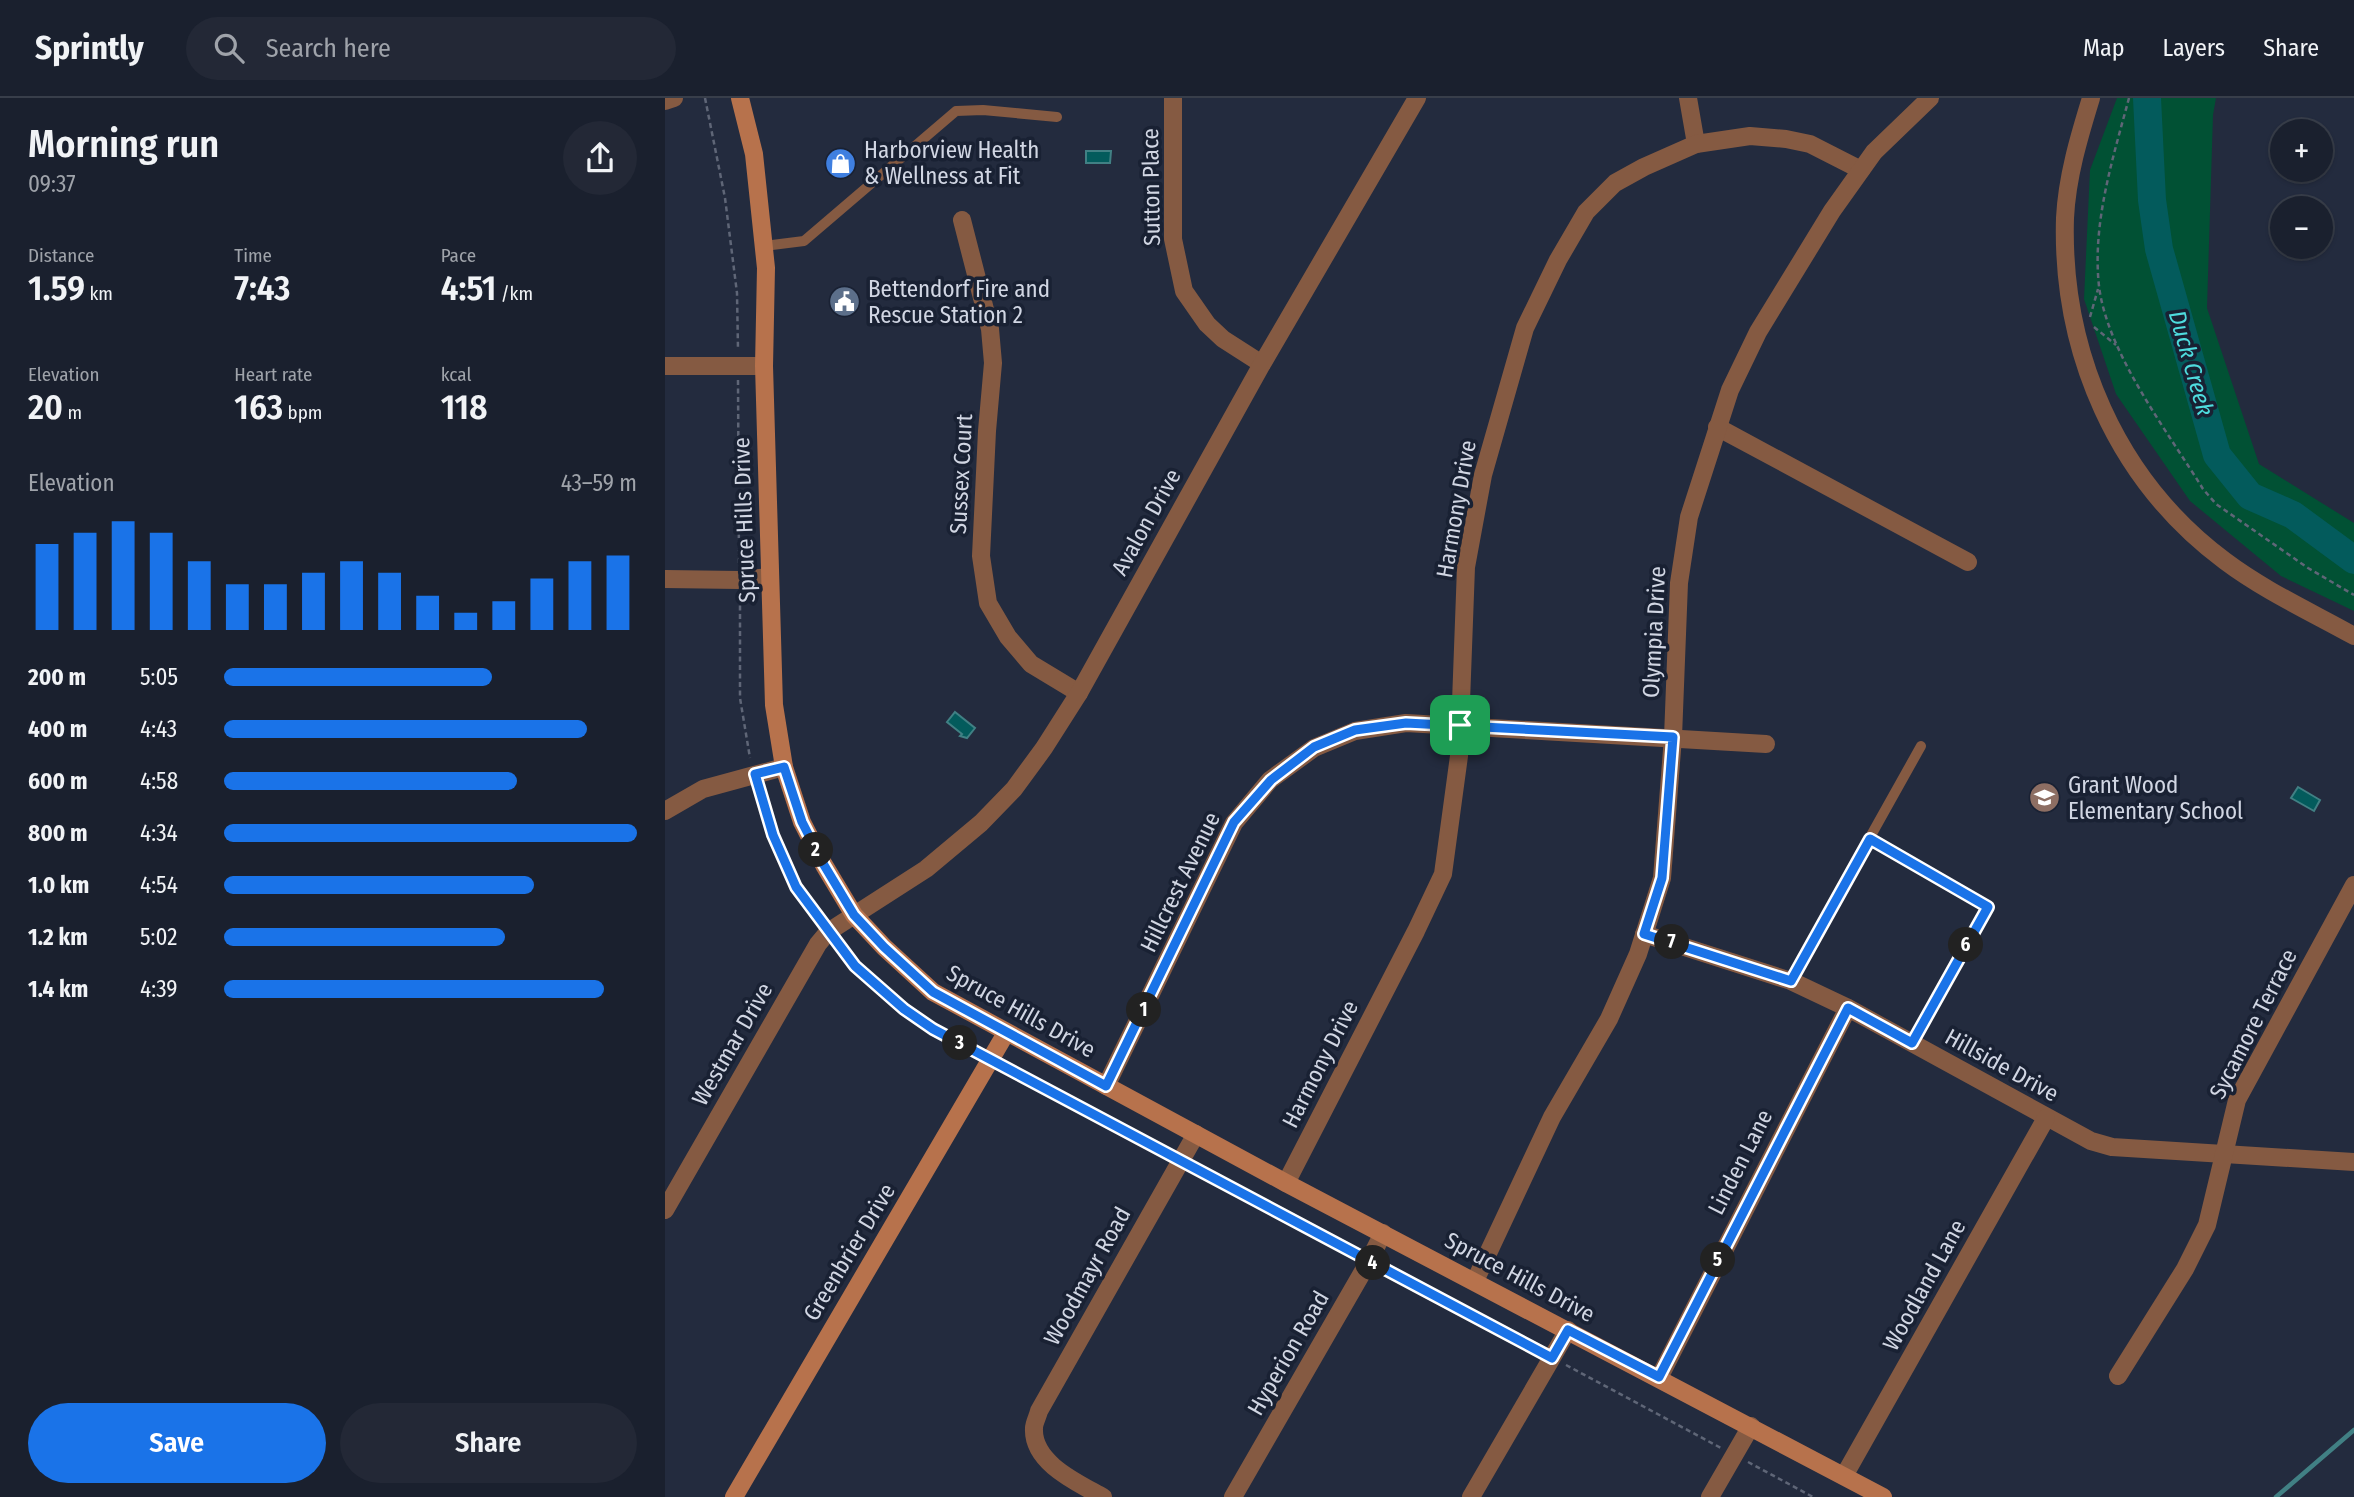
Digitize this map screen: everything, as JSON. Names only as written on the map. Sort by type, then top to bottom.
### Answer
[{"type":"main road","name":"Spruce Hills Drive","points":[[740,98],[754,153],[766,268],[765,366],[774,705],[784,767],[802,822],[854,915],[933,992],[1286,1184],[1659,1377],[1883,1497]]},
{"type":"main road","name":"Greenbrier Drive","points":[[734,1497],[1006,1033]]},
{"type":"street","points":[[665,101],[674,98]]},
{"type":"street","name":"Sutton Place","points":[[1173,98],[1173,239],[1184,291],[1207,324],[1223,339],[1262,364]]},
{"type":"street","name":"Avalon Drive","points":[[854,915],[926,869],[981,823],[1029,769],[1079,693],[1262,364],[1416,98]]},
{"type":"street","points":[[1688,98],[1696,144]]},
{"type":"street","name":"Olympia Drive","points":[[1475,1281],[1552,1117],[1609,1019],[1644,934],[1662,878],[1673,737],[1679,583],[1689,517],[1730,390],[1758,332],[1832,211],[1874,152],[1930,98]]},
{"type":"street","points":[[2091,98],[2071,167],[2065,217],[2068,298],[2079,350],[2101,408],[2128,456],[2154,493],[2198,539],[2236,568],[2354,636]]},
{"type":"street","name":"Harmony Drive","points":[[1286,1184],[1443,874],[1459,756],[1466,567],[1483,475],[1525,328],[1558,260],[1586,212],[1615,183],[1696,144],[1750,136],[1786,139],[1810,144],[1861,170]]},
{"type":"street","name":"Sussex Court","points":[[962,220],[990,330],[993,363],[981,556],[988,603],[1008,637],[1031,664],[1079,693]]},
{"type":"street","points":[[665,366],[765,366]]},
{"type":"street","points":[[1717,427],[1968,562]]},
{"type":"street","points":[[665,579],[739,580],[770,577]]},
{"type":"street","name":"Hillcrest Avenue","points":[[1106,1086],[1234,822],[1271,780],[1314,747],[1355,730],[1406,723],[1766,744]]},
{"type":"street","points":[[665,811],[703,789],[784,767]]},
{"type":"street","name":"Sycamore Terrace","points":[[2118,1376],[2185,1269],[2207,1225],[2237,1100],[2354,885]]},
{"type":"street","name":"Westmar Drive","points":[[665,1210],[818,944],[828,932],[854,915]]},
{"type":"street","name":"Hillside Drive","points":[[1644,934],[1791,981],[1848,1008],[2091,1141],[2112,1147],[2354,1162]]},
{"type":"street","name":"Linden Lane","points":[[1659,1377],[1848,1008]]},
{"type":"street","name":"Woodland Lane","points":[[1844,1476],[2046,1118]]},
{"type":"street","name":"Woodmayr Road","points":[[1103,1497],[1048,1462],[1038,1446],[1034,1428],[1039,1411],[1196,1135]]},
{"type":"street","name":"Hyperion Road","points":[[1233,1497],[1383,1233]]},
{"type":"street","points":[[1471,1497],[1568,1330]]},
{"type":"street","points":[[1710,1497],[1751,1426]]},
{"type":"lane","points":[[764,246],[804,241],[956,111],[983,110],[1057,117]]},
{"type":"lane","points":[[1791,981],[1921,746]]},
{"type":"lane","points":[[1870,839],[1988,907],[1912,1043]]},
{"type":"path","points":[[705,98],[725,198],[737,293],[740,698],[747,747],[773,835],[796,887],[828,932],[855,966],[904,1009],[933,1029],[1813,1497]]},
{"type":"path","points":[[2129,98],[2111,165],[2098,235],[2099,286],[2105,313],[2118,347],[2203,489],[2216,504],[2308,568],[2354,595]]},
{"type":"path","points":[[2099,286],[2088,323],[2118,347]]},
{"type":"shaded area","points":[[2117,98],[2216,98],[2213,115],[2207,308],[2259,464],[2354,523],[2354,611],[2281,576],[2190,501],[2116,394],[2084,299],[2090,170]]},
{"type":"shaded area","points":[[1086,151],[1111,151],[1110,163],[1086,163]]},
{"type":"shaded area","points":[[955,712],[975,728],[967,738],[960,736],[962,734],[947,722]]},
{"type":"shaded area","points":[[2298,787],[2320,800],[2314,811],[2291,798]]},
{"type":"waterway","name":"Duck Creek","points":[[2147,98],[2152,200],[2159,249],[2217,455],[2250,496],[2293,515],[2354,560]]},
{"type":"waterway","points":[[2276,1497],[2354,1430]]},
{"type":"place","name":"Harborview Health & Wellness at Fit","points":[[841,163]]},
{"type":"place","name":"Bettendorf Fire and Rescue Station 2","points":[[845,302]]},
{"type":"place","name":"Grant Wood Elementary School","points":[[2045,798]]},
{"type":"route","points":[[1406,723],[1460,725],[1673,737],[1662,878],[1644,934],[1791,981],[1870,839],[1988,907],[1912,1043],[1848,1008],[1659,1377],[1568,1330],[1552,1358],[933,1029],[904,1009],[855,966],[796,887],[773,835],[755,774],[784,767],[802,822],[854,915],[933,992],[1106,1086],[1234,822],[1271,780],[1314,747],[1355,730],[1406,723]]}]
